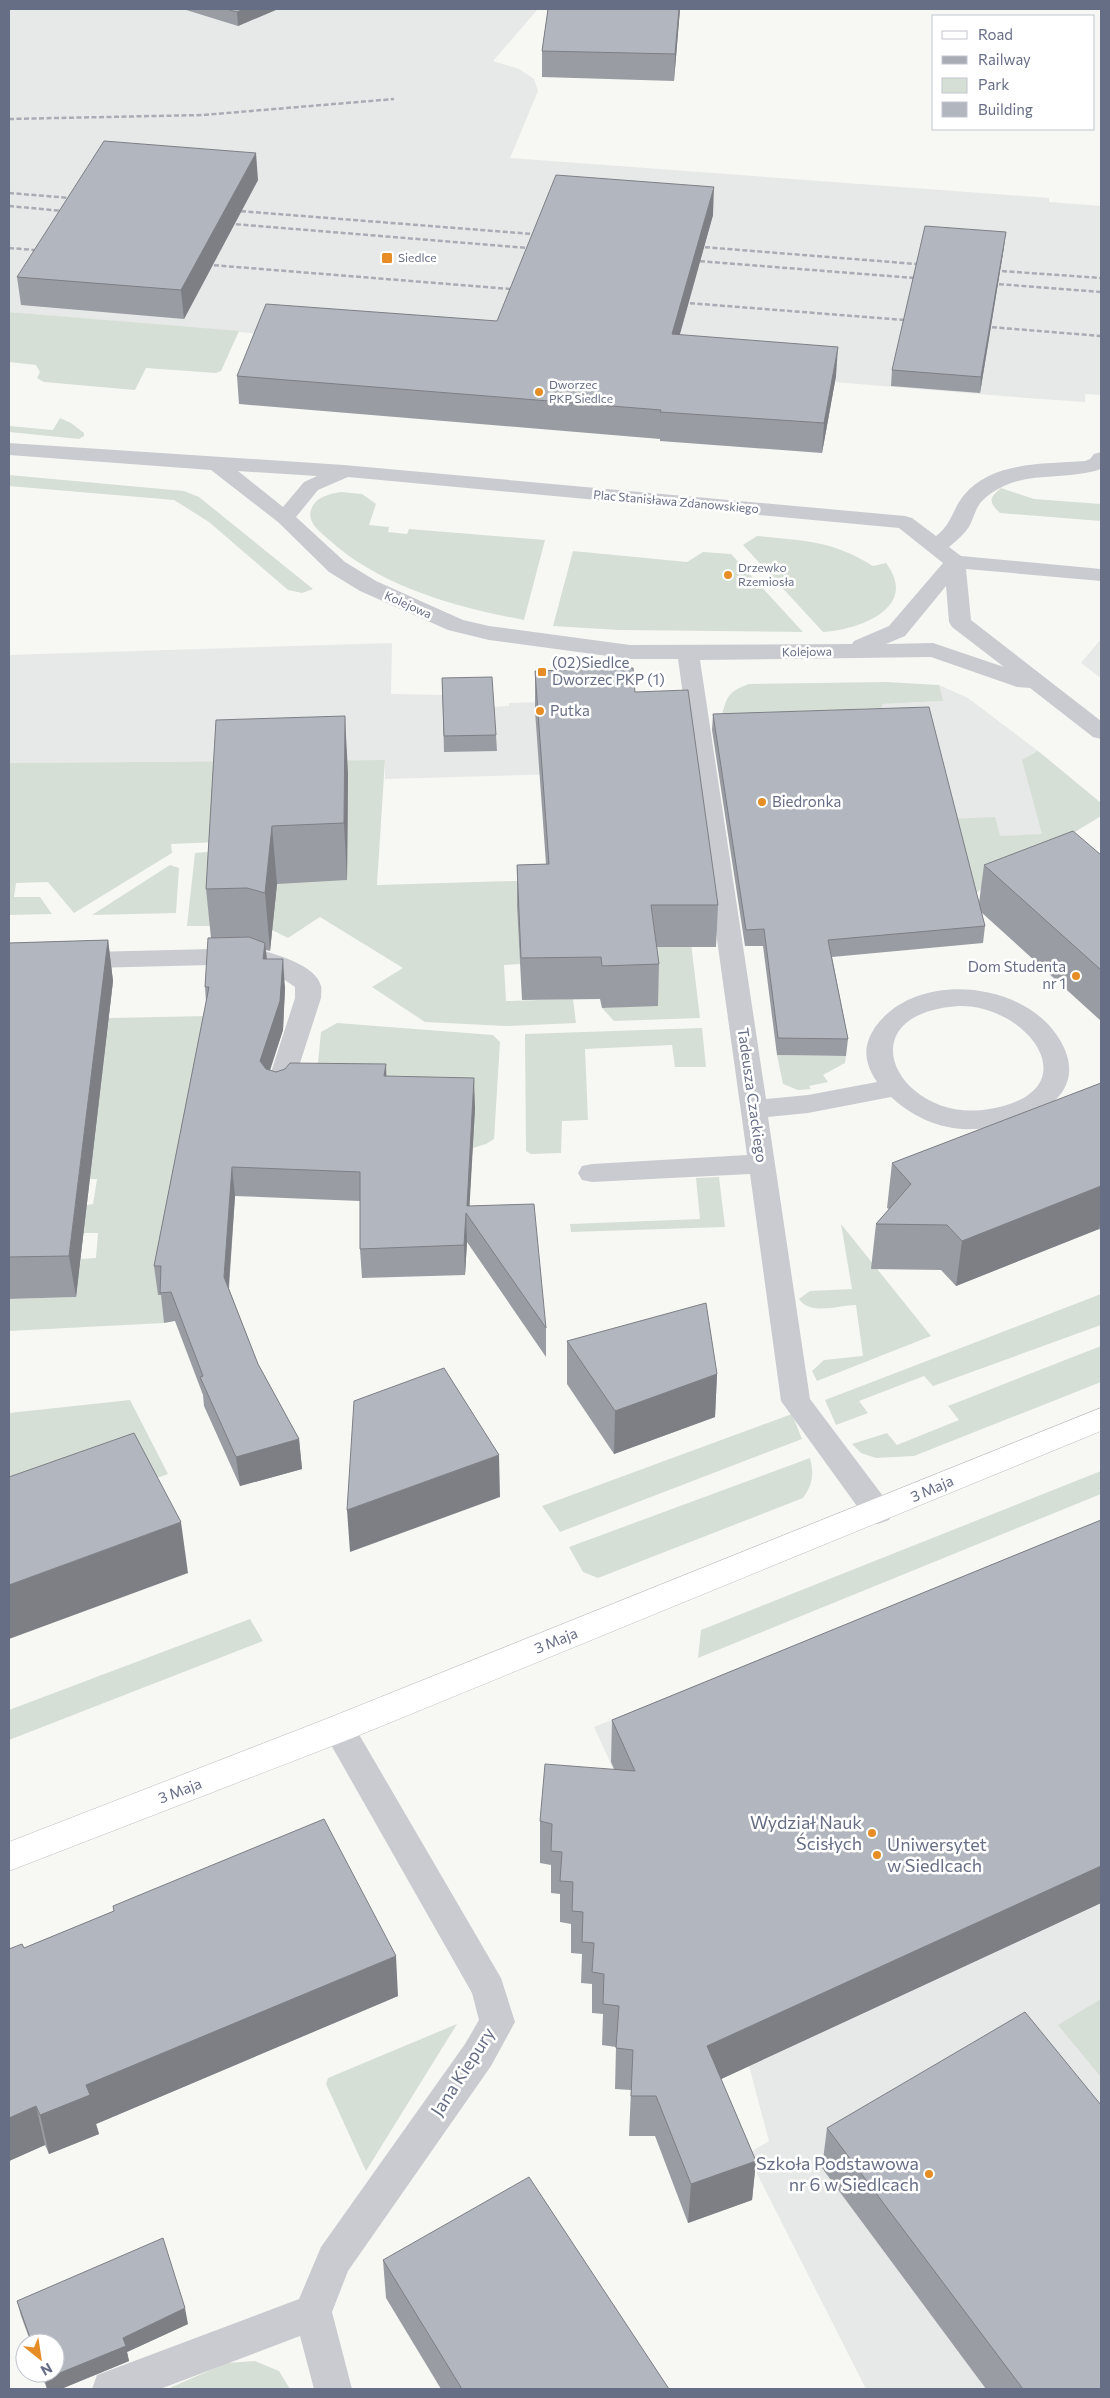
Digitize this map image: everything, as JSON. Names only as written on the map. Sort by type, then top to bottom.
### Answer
[{"type":"main road","name":"3 Maja","points":[[9,1857],[338,1729],[878,1512],[1101,1419]]},
{"type":"street","points":[[9,449],[216,464]]},
{"type":"street","points":[[936,547],[958,526],[965,508],[976,494],[996,481],[1023,470],[1088,467],[1098,463],[1101,458]]},
{"type":"street","name":"Plac Stanisława Zdanowskiego","points":[[216,464],[344,471],[905,522],[955,562]]},
{"type":"street","name":"Kolejowa","points":[[216,464],[285,518],[338,567],[368,586],[456,625],[489,633],[630,652],[688,654],[933,650],[1045,689]]},
{"type":"street","points":[[285,518],[311,486],[344,471]]},
{"type":"street","points":[[1101,575],[955,562],[960,622],[1101,732]]},
{"type":"street","name":"Kolejowa","points":[[849,652],[897,631],[955,562]]},
{"type":"street","name":"Tadeusza Czackiego","points":[[688,654],[796,1401],[878,1512]]},
{"type":"street","points":[[9,962],[252,956],[273,961],[298,974],[308,985],[308,998],[278,1091]]},
{"type":"street","points":[[754,1108],[778,1108],[896,1087],[922,1108],[941,1115],[970,1121],[993,1120],[1038,1103],[1055,1080],[1057,1065],[1053,1048],[1038,1028],[1017,1013],[997,1004],[975,998],[952,998],[910,1008],[885,1032],[878,1046],[878,1062],[885,1076],[896,1087]]},
{"type":"street","points":[[592,1173],[762,1164]]},
{"type":"street","name":"Jana Kiepury","points":[[313,2312],[334,2260],[478,2055],[496,2022],[489,1989],[338,1729]]},
{"type":"street","points":[[111,2389],[313,2312],[333,2389]]},
{"type":"shaded area","points":[[9,9],[538,9],[493,61],[519,69],[534,79],[538,91],[510,158],[1049,198],[1049,202],[1101,206],[1101,395],[1085,394],[1085,402],[1027,398],[835,382],[836,376],[272,335],[9,312]]},
{"type":"shaded area","points":[[1101,639],[1101,678],[1081,663]]},
{"type":"shaded area","points":[[392,643],[391,694],[443,695],[494,707],[509,706],[509,703],[573,701],[665,771],[385,779],[385,760],[9,763],[9,655]]},
{"type":"shaded area","points":[[939,685],[968,698],[1038,751],[1101,803],[1101,814],[899,906],[722,715],[881,708],[882,704],[942,701]]},
{"type":"shaded area","name":"Uniwersytet w Siedlcach","points":[[1101,1522],[1101,2389],[866,2389],[747,2154],[769,2141],[749,2066],[594,1727]]},
{"type":"green space","points":[[9,312],[239,331],[221,371],[216,373],[146,368],[135,390],[44,382],[37,378],[40,372],[36,365],[9,362]]},
{"type":"green space","points":[[60,418],[71,423],[84,433],[84,436],[79,439],[9,432],[9,426],[53,430]]},
{"type":"green space","points":[[9,475],[184,491],[199,497],[313,589],[302,593],[288,590],[209,522],[174,500],[9,486]]},
{"type":"green space","points":[[1001,488],[1034,499],[1101,504],[1101,521],[1000,513],[993,506],[992,497]]},
{"type":"green space","points":[[341,492],[362,494],[376,504],[369,525],[389,527],[388,532],[407,534],[409,529],[545,540],[524,620],[472,609],[419,593],[370,570],[348,555],[317,529],[312,522],[310,514],[313,506],[319,499]]},
{"type":"green space","points":[[757,536],[830,546],[858,557],[873,566],[886,563],[895,579],[896,592],[890,604],[881,614],[853,627],[823,632],[743,545]]},
{"type":"green space","points":[[573,551],[687,562],[703,552],[731,554],[803,632],[619,630],[553,626]]},
{"type":"green space","points":[[886,682],[939,685],[943,701],[882,704],[882,708],[722,715],[730,695],[737,689],[749,684]]},
{"type":"green space","points":[[1038,751],[1101,803],[1101,816],[966,899],[951,819],[995,817],[1000,836],[1042,834],[1022,760]]},
{"type":"green space","points":[[385,760],[377,885],[683,876],[700,1018],[614,1021],[602,1008],[657,1005],[517,907],[520,964],[504,965],[506,1001],[573,999],[576,1023],[506,1026],[425,1022],[372,987],[403,968],[320,917],[288,938],[264,926],[187,926],[195,853],[217,851],[218,842],[171,844],[172,853],[74,913],[48,882],[16,883],[14,897],[40,897],[52,914],[9,915],[9,763]]},
{"type":"green space","points":[[170,865],[179,868],[176,913],[92,915]]},
{"type":"green space","points":[[208,1016],[235,1192],[166,1283],[164,1323],[9,1331],[9,1299],[75,1297],[81,1259],[96,1258],[98,1233],[83,1233],[87,1205],[93,1204],[97,1179],[84,1179],[9,1058],[9,1020]]},
{"type":"green space","points":[[337,1023],[493,1035],[500,1042],[494,1139],[473,1148],[315,1092],[321,1032]]},
{"type":"green space","points":[[702,1028],[706,1067],[675,1067],[672,1045],[585,1049],[588,1120],[562,1121],[561,1153],[531,1154],[526,1151],[525,1034]]},
{"type":"green space","points":[[777,1055],[846,1056],[845,1063],[823,1075],[828,1082],[809,1086],[811,1089],[798,1090],[783,1084]]},
{"type":"green space","points":[[719,1177],[725,1227],[571,1232],[570,1224],[700,1219],[696,1178]]},
{"type":"green space","points":[[841,1224],[931,1336],[817,1381],[812,1371],[824,1360],[863,1356],[856,1305],[817,1308],[804,1304],[799,1299],[810,1291],[852,1289]]},
{"type":"green space","points":[[1101,1294],[1101,1325],[933,1386],[924,1376],[859,1401],[868,1413],[836,1425],[825,1400]]},
{"type":"green space","points":[[1101,1346],[1101,1382],[914,1456],[876,1458],[861,1453],[852,1444],[887,1433],[897,1445],[959,1420],[948,1406]]},
{"type":"green space","points":[[130,1400],[168,1474],[9,1532],[9,1413]]},
{"type":"green space","points":[[792,1414],[802,1439],[560,1532],[542,1506]]},
{"type":"green space","points":[[810,1458],[812,1479],[803,1498],[598,1578],[583,1572],[569,1547]]},
{"type":"green space","points":[[1101,1471],[1101,1494],[698,1658],[701,1630]]},
{"type":"green space","points":[[250,1619],[263,1641],[9,1740],[9,1710]]},
{"type":"green space","points":[[1101,1999],[1101,2077],[1058,2025]]},
{"type":"green space","points":[[457,2024],[366,2171],[326,2084],[328,2078]]},
{"type":"green space","points":[[255,2361],[279,2371],[290,2389],[167,2389],[227,2363]]},
{"type":"building","points":[[226,9],[244,9],[237,12]]},
{"type":"building","points":[[548,9],[679,9],[675,54],[542,51]]},
{"type":"building","points":[[104,141],[256,153],[181,290],[17,277]]},
{"type":"building","points":[[556,175],[714,187],[672,334],[838,347],[824,423],[660,412],[661,410],[237,376],[266,304],[497,321]]},
{"type":"building","points":[[925,226],[1006,232],[981,377],[892,370]]},
{"type":"building","points":[[633,668],[635,692],[688,690],[718,905],[651,905],[659,964],[602,966],[601,957],[521,958],[517,865],[549,864],[535,671]]},
{"type":"building","points":[[492,677],[496,735],[444,736],[442,678]]},
{"type":"building","points":[[929,707],[985,926],[828,940],[848,1039],[778,1038],[764,929],[746,930],[713,714]]},
{"type":"building","points":[[345,716],[344,823],[272,826],[265,893],[247,888],[206,889],[216,720]]},
{"type":"building","points":[[1073,831],[1101,855],[1101,970],[984,865]]},
{"type":"building","points":[[249,937],[265,943],[263,959],[283,959],[280,1001],[260,1061],[266,1069],[276,1072],[285,1069],[290,1063],[386,1064],[384,1076],[474,1078],[467,1206],[534,1204],[546,1328],[466,1213],[464,1245],[360,1249],[360,1172],[232,1167],[224,1277],[258,1364],[299,1439],[236,1457],[200,1377],[203,1376],[171,1292],[160,1293],[161,1266],[154,1266],[209,987],[205,987],[208,938]]},
{"type":"building","points":[[108,940],[69,1256],[9,1257],[9,943]]},
{"type":"building","points":[[1101,1083],[1101,1186],[962,1241],[947,1225],[876,1224],[911,1184],[892,1163]]},
{"type":"building","points":[[706,1303],[717,1374],[615,1411],[567,1341]]},
{"type":"building","points":[[444,1368],[499,1455],[347,1510],[354,1401]]},
{"type":"building","points":[[134,1433],[181,1522],[9,1585],[9,1477]]},
{"type":"building","name":"Uniwersytet w Siedlcach","points":[[1101,1520],[1101,1866],[707,2046],[756,2161],[691,2184],[656,2096],[631,2096],[633,2050],[616,2048],[619,2006],[603,2004],[604,1974],[592,1972],[594,1943],[582,1942],[583,1912],[572,1911],[573,1882],[560,1881],[562,1852],[551,1851],[552,1824],[540,1821],[545,1764],[635,1771],[612,1720]]},
{"type":"building","points":[[324,1819],[396,1956],[86,2085],[90,2095],[40,2115],[36,2106],[9,2118],[9,1949],[22,1944],[24,1948],[114,1911],[113,1906]]},
{"type":"building","points":[[1025,2012],[1101,2105],[1101,2389],[1023,2389],[827,2128]]},
{"type":"building","points":[[529,2177],[669,2389],[462,2389],[383,2260]]},
{"type":"building","points":[[163,2238],[185,2308],[123,2338],[126,2346],[65,2371],[65,2333],[28,2333],[17,2301]]},
{"type":"railway","points":[[9,119],[203,115],[394,99]]},
{"type":"railway","points":[[9,193],[82,199]]},
{"type":"railway","points":[[9,206],[74,212]]},
{"type":"railway","points":[[226,210],[545,235]]},
{"type":"railway","points":[[221,223],[540,249]]},
{"type":"railway","points":[[690,246],[929,265]]},
{"type":"railway","points":[[9,248],[47,251]]},
{"type":"railway","points":[[685,260],[927,279]]},
{"type":"railway","points":[[199,264],[523,290]]},
{"type":"railway","points":[[987,270],[1101,278]]},
{"type":"railway","points":[[984,283],[1101,292]]},
{"type":"railway","points":[[675,302],[917,321]]},
{"type":"railway","points":[[977,326],[1101,336]]},
{"type":"place","name":"Siedlce","points":[[387,258]]},
{"type":"place","name":"Dworzec PKP Siedlce","points":[[539,392]]},
{"type":"place","name":"Drzewko Rzemiosła","points":[[728,575]]},
{"type":"place","name":"(02)Siedlce Dworzec PKP (1)","points":[[542,672]]},
{"type":"place","name":"Putka","points":[[540,711]]},
{"type":"place","name":"Biedronka","points":[[762,802]]},
{"type":"place","name":"Dom Studenta nr 1","points":[[1076,976]]},
{"type":"place","name":"Wydział Nauk Ścisłych","points":[[872,1833]]},
{"type":"place","name":"Uniwersytet w Siedlcach","points":[[877,1855]]},
{"type":"place","name":"Szkoła Podstawowa nr 6 w Siedlcach","points":[[929,2174]]}]
